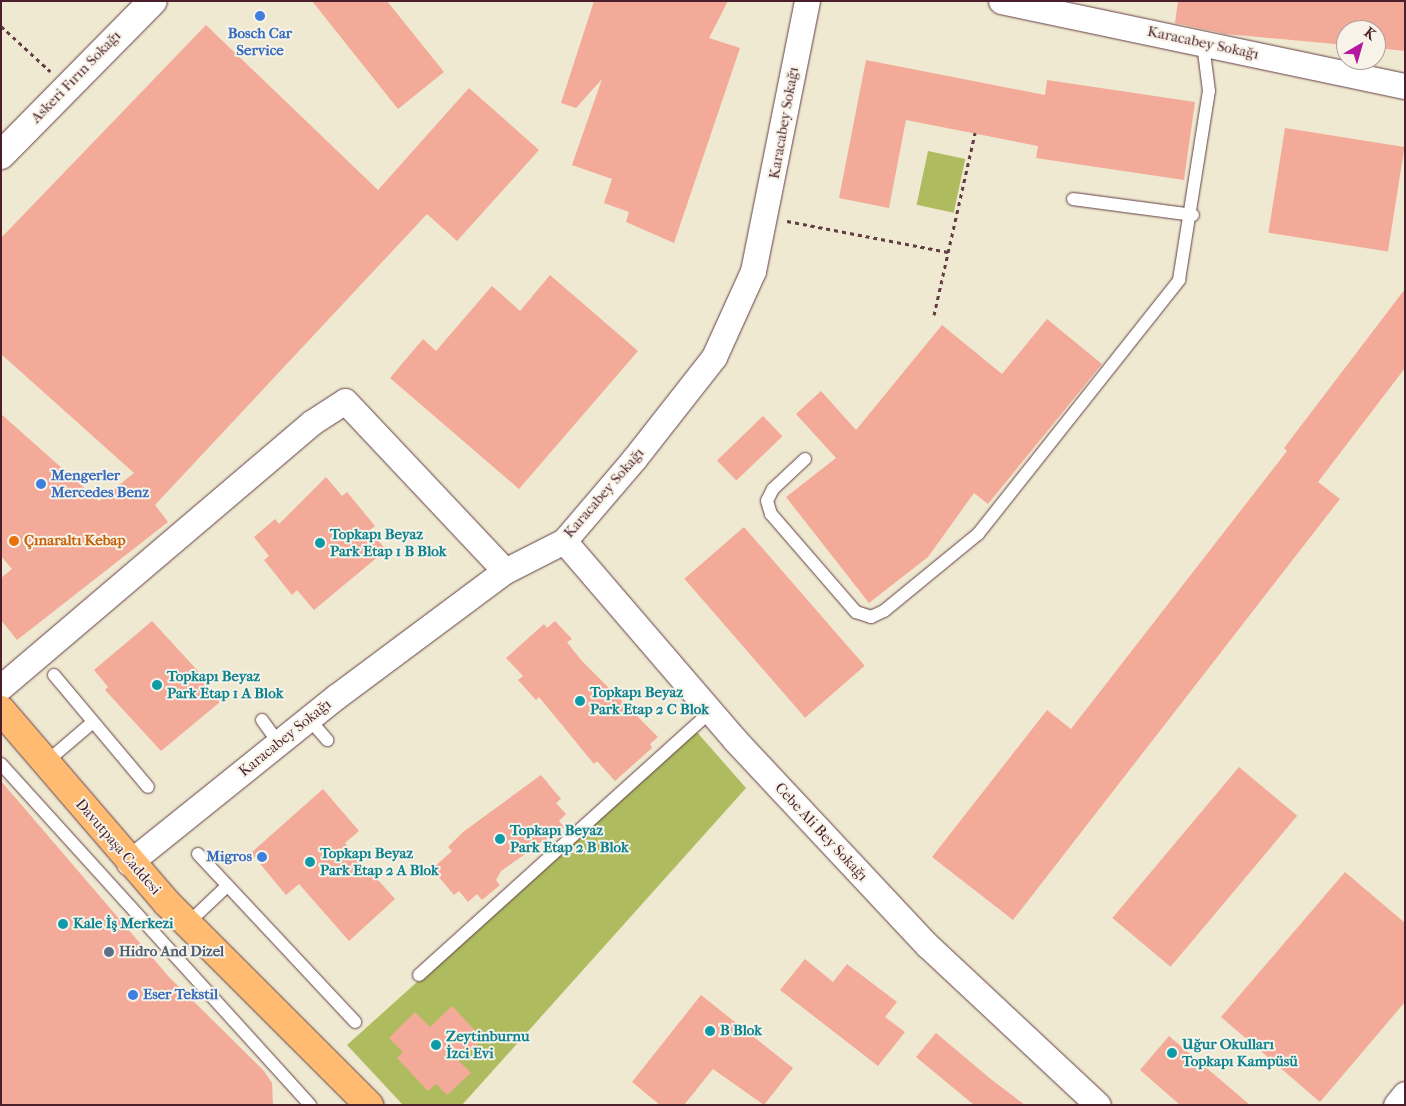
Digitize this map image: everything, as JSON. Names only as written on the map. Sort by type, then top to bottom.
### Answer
[{"type":"main road","name":"Davutpaşa Caddesi","points":[[1,710],[129,863],[361,1103]]},
{"type":"street","name":"Askeri Fırın Sokağı","points":[[1,155],[66,87],[153,1]]},
{"type":"street","name":"Karacabey Sokağı","points":[[129,863],[308,719],[505,571],[564,541],[714,357],[753,271],[766,217],[807,1]]},
{"type":"street","name":"Karacabey Sokağı","points":[[1001,1],[1069,8],[1203,44],[1405,86]]},
{"type":"street","points":[[1,687],[311,423],[345,402],[505,571]]},
{"type":"street","name":"Cebe Ali Bey Sokağı","points":[[564,541],[710,712],[927,945],[1098,1105]]},
{"type":"street","points":[[1396,1105],[1405,1094]]},
{"type":"lane","points":[[805,458],[773,489],[767,502],[771,514],[856,612],[871,616],[884,611],[978,534],[1098,386],[1179,280],[1193,215],[1209,91],[1203,44]]},
{"type":"lane","points":[[1073,199],[1193,215]]},
{"type":"lane","points":[[54,675],[148,787]]},
{"type":"lane","points":[[419,975],[710,712]]},
{"type":"lane","points":[[308,719],[327,740]]},
{"type":"lane","points":[[262,720],[279,743]]},
{"type":"lane","points":[[45,763],[93,722]]},
{"type":"lane","points":[[1,764],[310,1105]]},
{"type":"lane","points":[[198,854],[355,1022]]},
{"type":"lane","points":[[187,924],[227,886]]},
{"type":"path","points":[[1,26],[66,87]]},
{"type":"path","points":[[934,315],[975,134]]},
{"type":"path","points":[[766,217],[948,252]]},
{"type":"green space","points":[[928,151],[965,159],[954,213],[917,205]]},
{"type":"green space","points":[[696,731],[746,788],[462,1105],[403,1105],[347,1045]]},
{"type":"building","points":[[312,1],[387,1],[444,72],[398,109]]},
{"type":"building","points":[[594,1],[728,1],[709,38],[740,48],[674,243],[626,222],[629,212],[604,203],[612,179],[572,165],[602,79],[576,108],[561,103]]},
{"type":"building","points":[[1178,1],[1405,1],[1405,51],[1386,49],[1386,20],[1336,20],[1336,44],[1226,34],[1175,23]]},
{"type":"building","points":[[206,25],[378,190],[469,88],[539,150],[457,241],[427,214],[155,505],[168,522],[17,640],[1,620],[1,578],[12,569],[1,556],[1,414],[99,501],[134,473],[1,354],[1,238]]},
{"type":"building","points":[[866,60],[1045,95],[1047,80],[1195,102],[1184,180],[1036,158],[1038,146],[906,120],[889,208],[839,198]]},
{"type":"building","points":[[1285,128],[1405,147],[1388,252],[1268,233]]},
{"type":"building","points":[[550,275],[638,351],[519,489],[390,378],[423,339],[436,351],[492,286],[520,311]]},
{"type":"building","points":[[1405,289],[1405,368],[1318,482],[1340,499],[1013,920],[932,857],[1047,710],[1071,729],[1287,451],[1284,448]]},
{"type":"building","points":[[1047,319],[1102,364],[988,504],[974,493],[928,557],[869,603],[786,497],[836,458],[796,414],[821,391],[856,430],[942,325],[1002,374]]},
{"type":"building","points":[[763,416],[782,436],[736,481],[717,460]]},
{"type":"building","name":"Topkapı Beyaz Park Etap 1 B Blok","points":[[326,477],[342,496],[347,492],[375,526],[370,530],[386,550],[314,610],[297,590],[292,595],[264,560],[269,556],[254,537],[275,519],[279,524]]},
{"type":"building","points":[[744,527],[865,666],[805,718],[684,579]]},
{"type":"building","name":"Topkapı Beyaz Park Etap 1 A Blok","points":[[152,621],[209,683],[206,686],[220,702],[161,751],[105,690],[108,687],[94,670]]},
{"type":"building","name":"Topkapı Beyaz Park Etap 2 C Blok","points":[[555,621],[572,639],[567,642],[581,660],[658,737],[650,744],[652,748],[615,781],[597,761],[594,764],[539,697],[536,700],[518,680],[523,676],[506,658],[544,624],[547,628]]},
{"type":"building","points":[[1239,767],[1297,816],[1171,967],[1112,918]]},
{"type":"building","name":"Topkapı Beyaz Park Etap 2 B Blok","points":[[541,775],[561,799],[556,803],[566,814],[559,821],[564,827],[501,871],[496,880],[500,885],[482,900],[477,894],[468,902],[459,891],[454,895],[432,869],[452,851],[448,847],[463,832]]},
{"type":"building","name":"Kale İş Merkezi","points":[[1,781],[169,977],[264,1071],[272,1083],[273,1105],[1,1105]]},
{"type":"building","name":"Topkapı Beyaz Park Etap 2 A Blok","points":[[323,789],[359,831],[345,843],[395,899],[349,941],[299,884],[286,895],[251,853]]},
{"type":"building","points":[[1345,872],[1405,923],[1405,1002],[1320,1102],[1221,1017]]},
{"type":"building","points":[[805,959],[833,982],[847,964],[897,1002],[885,1017],[905,1032],[878,1066],[780,990]]},
{"type":"building","name":"B Blok","points":[[701,995],[793,1068],[764,1105],[713,1069],[684,1105],[660,1105],[632,1082]]},
{"type":"building","name":"Zeytinburnu İzci Evi","points":[[452,1006],[483,1039],[459,1061],[471,1073],[447,1095],[436,1084],[428,1091],[397,1058],[403,1052],[389,1038],[415,1012],[430,1027]]},
{"type":"building","points":[[936,1033],[1025,1105],[974,1105],[916,1057]]},
{"type":"building","name":"Uğur Okulları Topkapı Kampüsü","points":[[1169,1036],[1250,1105],[1180,1105],[1140,1070]]},
{"type":"place","name":"Bosch Car Service","points":[[260,16]]},
{"type":"place","name":"Mengerler Mercedes Benz","points":[[41,484]]},
{"type":"place","name":"Çınaraltı Kebap","points":[[14,541]]},
{"type":"place","name":"Topkapı Beyaz Park Etap 1 B Blok","points":[[320,543]]},
{"type":"place","name":"Topkapı Beyaz Park Etap 1 A Blok","points":[[157,685]]},
{"type":"place","name":"Topkapı Beyaz Park Etap 2 C Blok","points":[[580,701]]},
{"type":"place","name":"Topkapı Beyaz Park Etap 2 B Blok","points":[[500,839]]},
{"type":"place","name":"Migros","points":[[262,857]]},
{"type":"place","name":"Topkapı Beyaz Park Etap 2 A Blok","points":[[310,862]]},
{"type":"place","name":"Kale İş Merkezi","points":[[63,924]]},
{"type":"place","name":"Hidro And Dizel","points":[[109,952]]},
{"type":"place","name":"Eser Tekstil","points":[[133,995]]},
{"type":"place","name":"B Blok","points":[[710,1031]]},
{"type":"place","name":"Zeytinburnu İzci Evi","points":[[436,1045]]},
{"type":"place","name":"Uğur Okulları Topkapı Kampüsü","points":[[1172,1053]]}]
